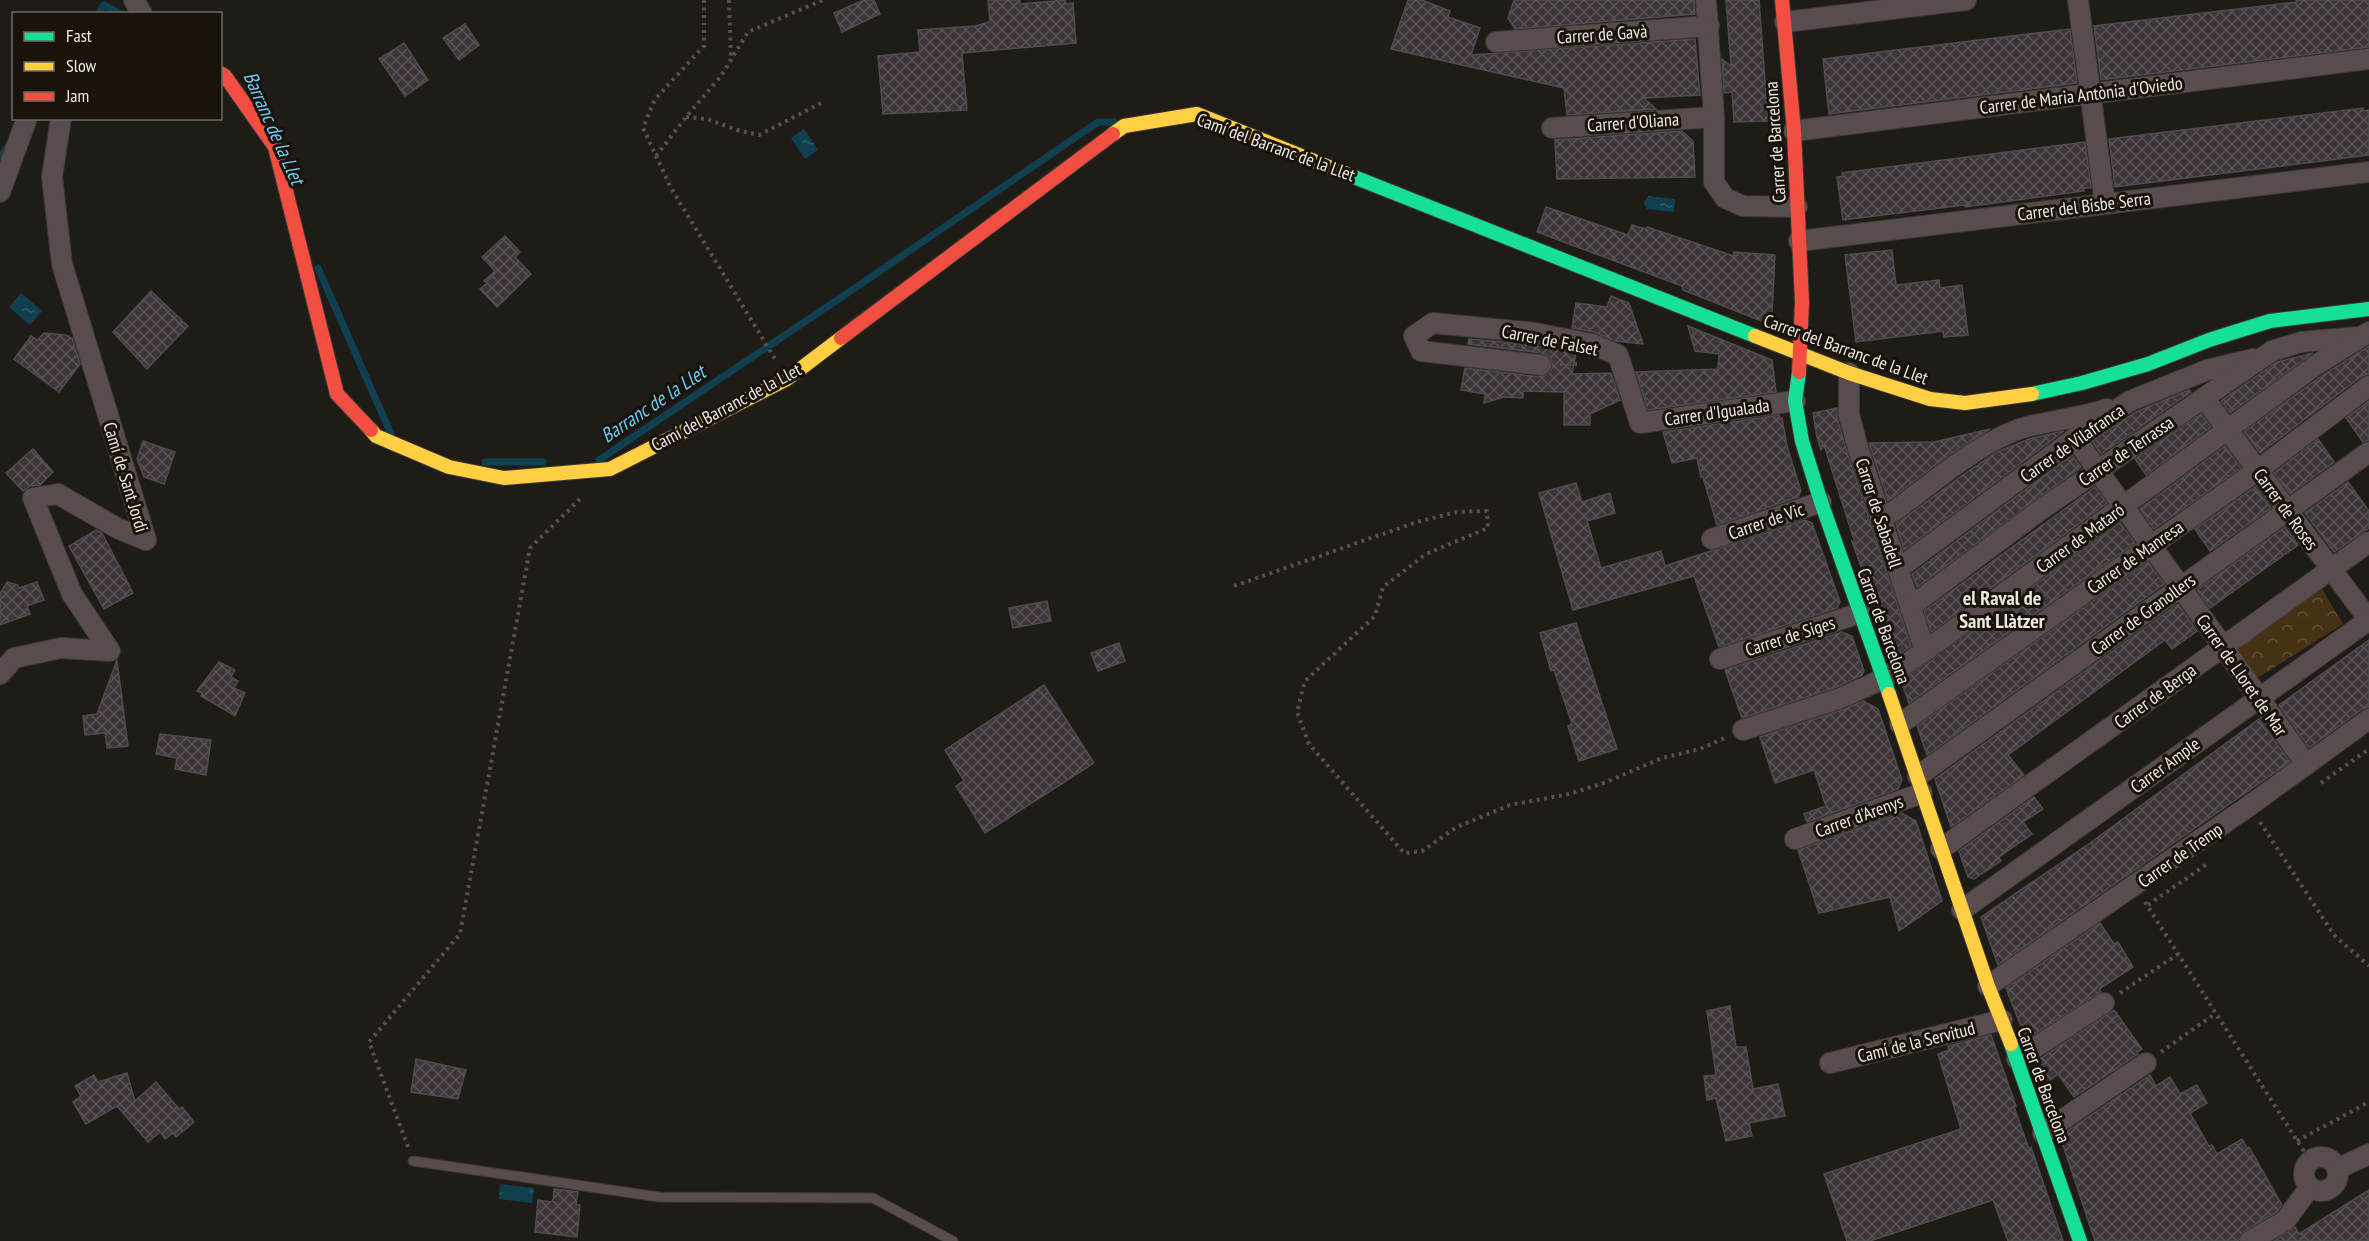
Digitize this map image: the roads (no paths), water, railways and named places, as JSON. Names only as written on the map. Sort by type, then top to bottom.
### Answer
[{"type":"street","points":[[1706,0],[1714,117],[1714,182],[1725,198],[1743,206],[1797,207]]},
{"type":"street","name":"Carrer de Barcelona","points":[[1782,0],[1794,131],[1802,302],[1801,354],[1795,401],[1802,441],[1988,986],[2017,1059],[2080,1241]]},
{"type":"street","points":[[1785,22],[1966,0]]},
{"type":"street","points":[[2078,0],[2105,204]]},
{"type":"street","name":"Carrer de Gavà","points":[[1496,42],[1709,26]]},
{"type":"street","name":"Carrer de Maria Antònia d'Oviedo","points":[[1794,131],[2369,59]]},
{"type":"street","name":"Camí del Barranc de la Llet","points":[[222,74],[275,147],[337,394],[376,436],[449,466],[504,477],[610,468],[787,379],[1124,126],[1197,114],[1464,219]]},
{"type":"street","name":"Carrer d'Oliana","points":[[1552,128],[1714,117]]},
{"type":"street","points":[[0,192],[26,120]]},
{"type":"street","name":"Camí de Sant Jordi","points":[[0,674],[14,658],[61,648],[110,651],[72,594],[33,498],[58,494],[117,528],[146,540],[62,264],[52,177],[61,120]]},
{"type":"street","name":"Carrer del Bisbe Serra","points":[[1799,241],[2369,172]]},
{"type":"street","name":"Carrer del Barranc de la Llet","points":[[1464,219],[1849,373],[1930,399],[1965,404],[2019,397],[2082,383],[2148,364],[2209,340],[2270,321],[2369,309]]},
{"type":"street","name":"Carrer de Falset","points":[[1541,365],[1421,351],[1414,336],[1433,323],[1535,333],[1592,344],[1618,355],[1640,423]]},
{"type":"street","name":"Carrer de Terrassa","points":[[1910,607],[2038,511],[2272,351],[2301,342],[2365,335]]},
{"type":"street","name":"Carrer de Mataró","points":[[1743,730],[1841,698],[1883,679],[2229,431],[2316,365],[2365,335]]},
{"type":"street","name":"Carrer de Vilafranca","points":[[1898,569],[2075,438],[2130,401],[2207,370],[2266,356]]},
{"type":"street","name":"Carrer de Sabadell","points":[[1849,373],[1849,415],[1925,651]]},
{"type":"street","name":"Carrer de Manresa","points":[[1900,724],[2258,470],[2369,386]]},
{"type":"street","name":"Carrer de Roses","points":[[2204,398],[2369,620]]},
{"type":"street","name":"Carrer d'Igualada","points":[[1640,423],[1795,401]]},
{"type":"street","points":[[1880,517],[1893,512],[1989,443],[2025,428],[2083,417],[2130,401]]},
{"type":"street","name":"Carrer de Lloret de Mar","points":[[2075,438],[2306,765]]},
{"type":"street","name":"Carrer de Granollers","points":[[1920,785],[2181,587],[2369,452]]},
{"type":"street","name":"Carrer de Vic","points":[[1712,539],[1821,502]]},
{"type":"street","name":"Carrer de Berga","points":[[1941,849],[2369,542]]},
{"type":"street","name":"Carrer de Siges","points":[[1720,658],[1860,613]]},
{"type":"street","name":"Carrer Ample","points":[[1962,910],[2369,620]]},
{"type":"street","name":"Carrer de Tremp","points":[[1988,986],[2249,806],[2369,719]]},
{"type":"street","name":"Carrer d'Arenys","points":[[1795,839],[1920,785]]},
{"type":"street","points":[[2017,1059],[2104,1003]]},
{"type":"street","name":"Camí de la Servitud","points":[[1830,1063],[2002,1020]]},
{"type":"street","points":[[2043,1133],[2146,1063]]},
{"type":"street","points":[[2337,1169],[2369,1154]]},
{"type":"street","points":[[2319,1157],[2332,1161],[2337,1169],[2336,1182],[2329,1189],[2320,1191],[2310,1187],[2306,1182],[2304,1173],[2310,1161],[2319,1157]]},
{"type":"street","points":[[2250,1241],[2285,1221],[2310,1187]]},
{"type":"lane","points":[[126,0],[139,12]]},
{"type":"lane","points":[[413,1161],[659,1197],[873,1198],[953,1241]]},
{"type":"water","points":[[804,129],[818,150],[805,159],[791,138]]},
{"type":"water","points":[[1648,196],[1675,199],[1674,212],[1647,209],[1644,203]]},
{"type":"water","points":[[21,293],[42,311],[30,325],[9,307]]},
{"type":"water","points":[[500,1184],[534,1188],[532,1203],[499,1199]]},
{"type":"waterway","name":"Barranc de la Llet","points":[[99,12],[104,5],[117,12]]},
{"type":"waterway","name":"Barranc de la Llet","points":[[599,460],[1098,122],[1114,122]]},
{"type":"waterway","name":"Barranc de la Llet","points":[[0,159],[8,146]]},
{"type":"waterway","name":"Barranc de la Llet","points":[[318,268],[391,434]]},
{"type":"waterway","name":"Barranc de la Llet","points":[[485,462],[543,462]]},
{"type":"district","name":"el Raval de Sant Llàtzer","points":[[2002,610]]}]
